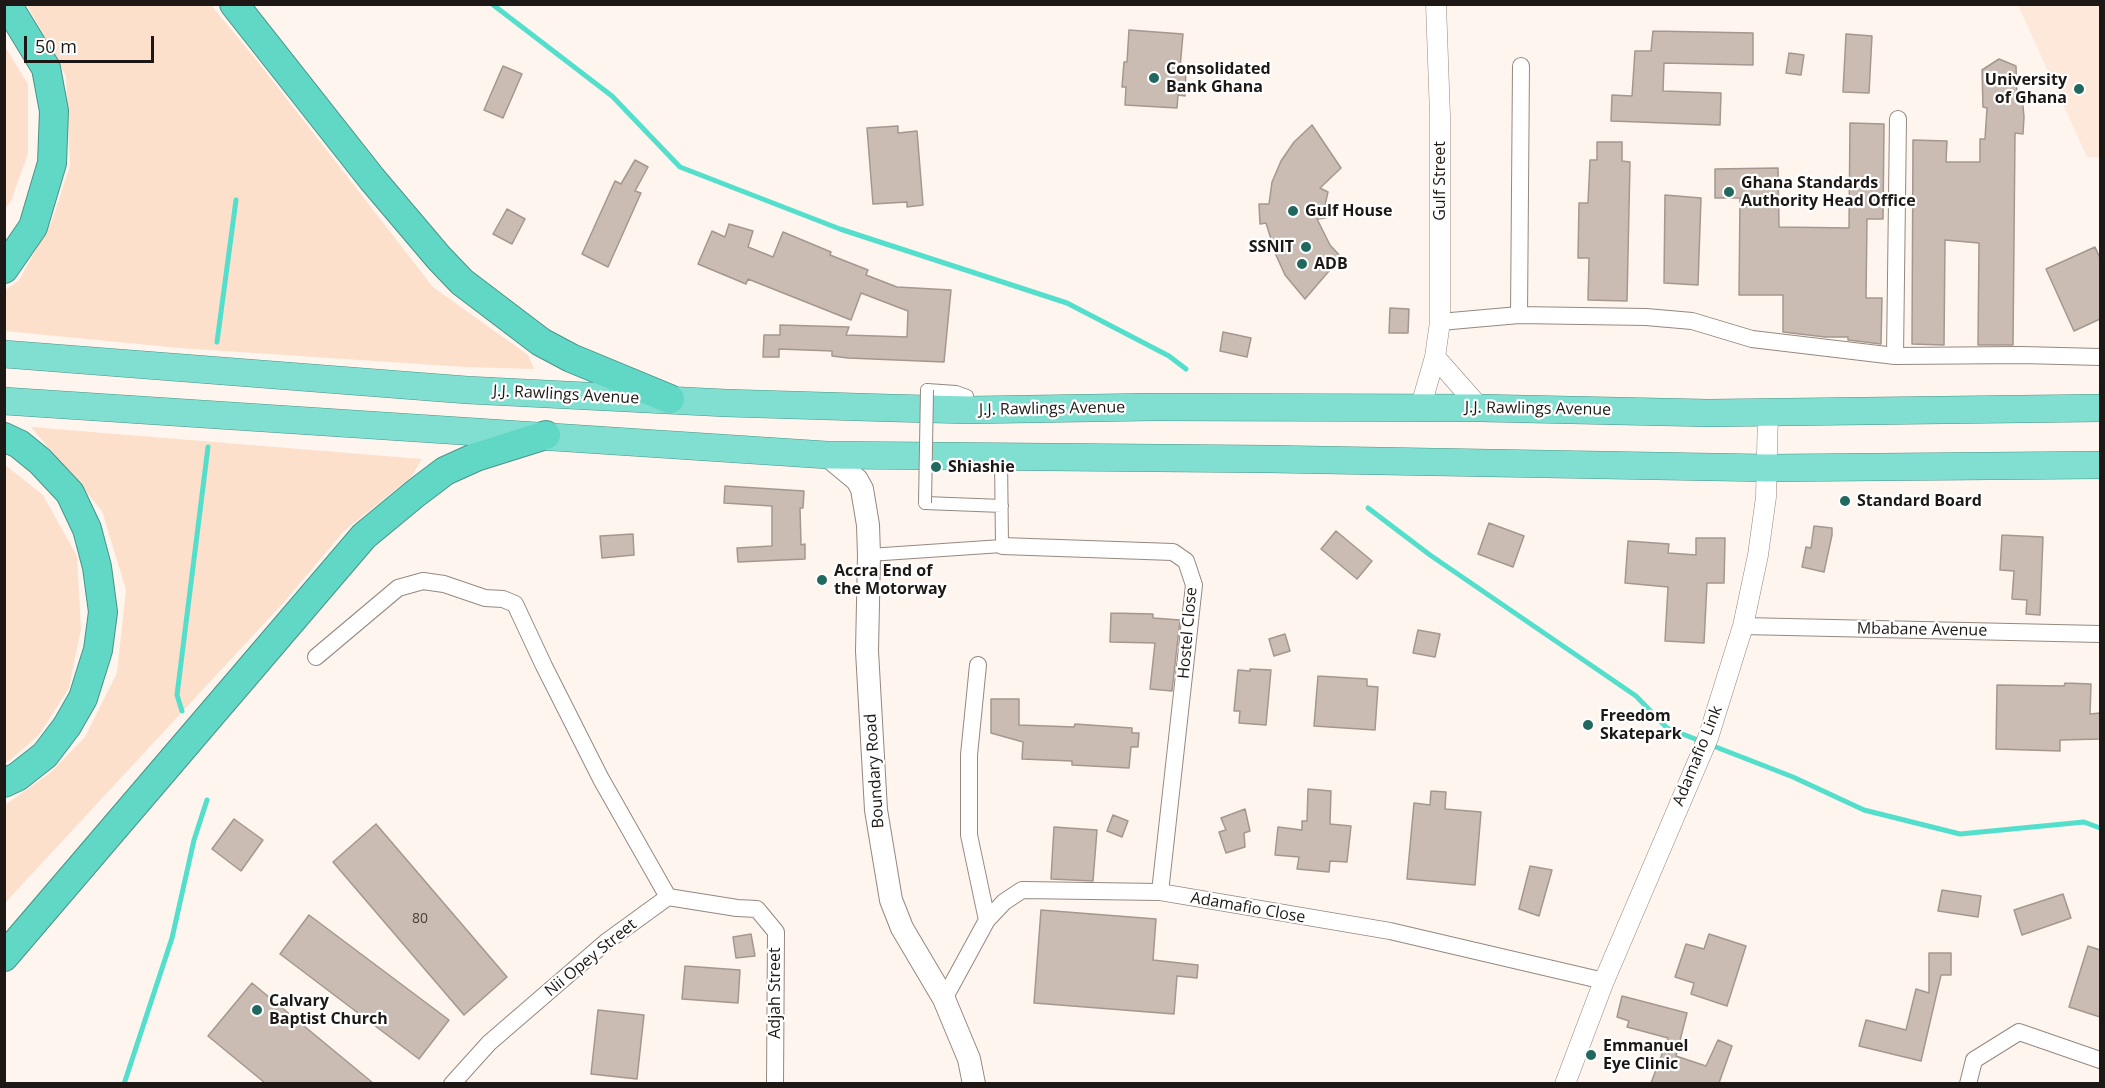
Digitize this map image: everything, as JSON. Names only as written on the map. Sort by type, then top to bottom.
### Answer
[{"type":"highway","points":[[4,269],[33,227],[52,163],[54,111],[46,68],[7,4]]},
{"type":"highway","points":[[234,4],[372,179],[462,282],[541,342],[571,358],[670,399]]},
{"type":"highway","name":"J.J. Rawlings Avenue","points":[[4,354],[467,390],[670,399],[891,403],[969,410],[1143,407],[1480,408],[1709,413],[2100,408]]},
{"type":"highway","points":[[4,401],[827,454],[1768,468],[2100,465]]},
{"type":"highway","points":[[4,957],[364,536],[445,471],[476,457],[546,435]]},
{"type":"highway","points":[[4,437],[19,444],[70,493],[87,529],[97,567],[103,612],[98,650],[83,698],[67,726],[45,755],[17,777],[4,783]]},
{"type":"main road","name":"Boundary Road","points":[[827,454],[857,480],[862,489],[868,525],[867,651],[876,810],[891,900],[902,928],[944,999],[969,1059],[974,1083]]},
{"type":"street","name":"Gulf Street","points":[[1420,409],[1435,357],[1440,322],[1440,116],[1436,4]]},
{"type":"street","points":[[1519,315],[1521,66]]},
{"type":"street","points":[[1895,356],[1898,119]]},
{"type":"street","points":[[1440,322],[1519,315],[1646,317],[1692,321],[1752,339],[1895,356],[2100,357]]},
{"type":"street","points":[[1435,357],[1480,408]]},
{"type":"street","points":[[969,410],[967,396],[956,392],[927,390],[925,503],[1002,506]]},
{"type":"street","name":"Adamafio Link","points":[[1565,1083],[1605,981],[1708,738],[1743,626],[1758,555],[1766,497],[1768,412]]},
{"type":"street","points":[[869,555],[1002,546],[1001,457]]},
{"type":"street","name":"Hostel Close","points":[[1002,546],[1173,552],[1186,561],[1194,585],[1160,892]]},
{"type":"street","points":[[316,657],[398,588],[423,581],[485,598],[504,599],[515,604],[601,779],[668,897]]},
{"type":"street","name":"Mbabane Avenue","points":[[1743,626],[2100,634]]},
{"type":"street","points":[[978,665],[969,755],[969,835],[987,920]]},
{"type":"street","name":"Adamafio Close","points":[[944,999],[987,920],[1004,902],[1022,890],[1160,892],[1390,931],[1605,981]]},
{"type":"street","name":"Adjah Street","points":[[668,897],[757,909],[776,932],[775,1083]]},
{"type":"street","name":"Nii Opey Street","points":[[452,1083],[489,1043],[606,942],[668,897]]},
{"type":"street","points":[[1968,1083],[1974,1060],[2019,1032],[2100,1060]]},
{"type":"shaded area","points":[[27,5],[211,5],[433,287],[528,355],[534,369],[465,367],[179,348],[5,331],[4,291],[19,280],[52,221],[70,165],[66,76]]},
{"type":"shaded area","name":"University of Ghana","points":[[2018,5],[2100,5],[2100,158],[2087,157]]},
{"type":"shaded area","points":[[4,45],[28,84],[28,154],[11,201],[5,209]]},
{"type":"shaded area","points":[[31,427],[422,459],[411,477],[344,531],[285,601],[5,903],[5,805],[50,773],[85,737],[117,673],[126,590],[102,511]]},
{"type":"shaded area","points":[[4,464],[43,495],[77,556],[81,629],[69,688],[39,735],[5,763]]},
{"type":"building","name":"Consolidated Bank Ghana","points":[[1129,30],[1183,34],[1180,68],[1186,69],[1185,96],[1178,95],[1177,108],[1125,105],[1126,87],[1122,87],[1124,62],[1127,62]]},
{"type":"building","points":[[1653,31],[1753,33],[1753,65],[1664,63],[1663,91],[1721,93],[1720,125],[1611,121],[1612,95],[1632,96],[1635,51],[1651,51]]},
{"type":"building","points":[[1846,34],[1872,36],[1869,93],[1843,92]]},
{"type":"building","points":[[1789,53],[1804,55],[1801,75],[1786,73]]},
{"type":"building","points":[[1999,59],[2016,66],[2017,96],[2022,96],[2024,117],[2023,134],[2015,133],[2013,345],[1978,345],[1979,243],[1945,240],[1944,345],[1912,344],[1913,140],[1947,141],[1946,162],[1980,162],[1980,139],[1985,139],[1987,108],[1983,107],[1982,70]]},
{"type":"building","points":[[503,66],[522,74],[503,118],[484,110]]},
{"type":"building","points":[[1850,123],[1884,124],[1883,219],[1867,219],[1866,298],[1882,298],[1881,344],[1848,340],[1848,337],[1783,332],[1783,295],[1739,295],[1740,198],[1715,198],[1715,169],[1778,168],[1779,227],[1849,228]]},
{"type":"building","name":"Gulf House","points":[[1312,125],[1341,168],[1320,188],[1328,192],[1325,205],[1326,218],[1317,219],[1330,245],[1341,257],[1305,299],[1285,275],[1266,223],[1260,224],[1259,204],[1269,204],[1272,182],[1281,161],[1294,142]]},
{"type":"building","points":[[898,126],[898,133],[917,131],[923,205],[907,207],[907,202],[873,204],[867,128]]},
{"type":"building","points":[[1597,142],[1622,142],[1622,161],[1630,162],[1627,301],[1588,300],[1589,258],[1578,258],[1579,203],[1588,203],[1590,160],[1597,160]]},
{"type":"building","points":[[635,160],[648,167],[635,191],[641,193],[608,267],[582,254],[615,181],[621,184]]},
{"type":"building","points":[[1665,195],[1701,198],[1698,285],[1664,283]]},
{"type":"building","points":[[507,209],[525,219],[512,244],[493,234]]},
{"type":"building","points":[[729,224],[753,231],[748,247],[773,257],[783,232],[831,252],[830,255],[868,270],[866,275],[897,287],[951,290],[944,362],[848,358],[832,356],[832,351],[779,349],[779,357],[763,357],[764,335],[780,335],[780,325],[849,327],[846,335],[907,337],[908,311],[861,293],[851,320],[748,279],[746,284],[698,264],[712,231],[725,237]]},
{"type":"building","points":[[2095,247],[2100,258],[2100,319],[2074,331],[2046,269]]},
{"type":"building","points":[[1390,308],[1409,309],[1408,333],[1389,333]]},
{"type":"building","points":[[1223,332],[1251,338],[1247,357],[1220,351]]},
{"type":"building","points":[[725,486],[804,491],[803,508],[800,508],[801,545],[805,544],[805,559],[738,562],[737,548],[772,546],[772,506],[724,503]]},
{"type":"building","points":[[1489,523],[1524,536],[1513,567],[1478,554]]},
{"type":"building","points":[[1814,526],[1832,528],[1824,572],[1802,567],[1806,547],[1811,548]]},
{"type":"building","points":[[1336,531],[1372,561],[1357,579],[1321,549]]},
{"type":"building","points":[[633,534],[634,555],[602,558],[600,536]]},
{"type":"building","points":[[2002,535],[2043,537],[2040,615],[2026,614],[2027,600],[2012,599],[2014,571],[2000,570]]},
{"type":"building","points":[[1696,538],[1725,538],[1724,583],[1707,583],[1704,643],[1665,641],[1668,587],[1625,583],[1628,541],[1669,544],[1668,553],[1696,555]]},
{"type":"building","points":[[1111,613],[1153,614],[1153,618],[1180,620],[1172,691],[1150,689],[1155,643],[1110,642]]},
{"type":"building","points":[[1418,630],[1440,634],[1435,657],[1413,653]]},
{"type":"building","points":[[1285,634],[1290,651],[1274,656],[1269,639]]},
{"type":"building","points":[[1250,669],[1271,670],[1266,725],[1239,723],[1240,711],[1234,711],[1238,670],[1250,671]]},
{"type":"building","points":[[1318,676],[1367,679],[1367,686],[1378,687],[1375,730],[1314,726]]},
{"type":"building","points":[[2065,683],[2091,684],[2090,714],[2100,713],[2100,739],[2060,740],[2060,751],[1996,749],[1997,685],[2064,686]]},
{"type":"building","points":[[991,699],[1019,699],[1019,725],[1074,727],[1075,724],[1132,728],[1132,733],[1139,733],[1138,747],[1131,747],[1129,768],[1072,765],[1072,761],[1022,759],[1023,742],[991,733]]},
{"type":"building","points":[[1308,789],[1331,791],[1330,824],[1351,826],[1347,862],[1330,861],[1329,872],[1297,869],[1299,857],[1275,855],[1278,827],[1302,830],[1302,821],[1307,821]]},
{"type":"building","points":[[1431,791],[1446,792],[1445,809],[1481,812],[1475,885],[1407,879],[1414,803],[1430,805]]},
{"type":"building","points":[[1245,809],[1250,831],[1244,833],[1245,847],[1226,853],[1219,832],[1226,830],[1221,818]]},
{"type":"building","points":[[1113,815],[1128,821],[1122,837],[1107,831]]},
{"type":"building","points":[[234,819],[263,840],[241,871],[212,849]]},
{"type":"building","points":[[376,824],[507,977],[464,1015],[333,862]]},
{"type":"building","points":[[1054,827],[1097,830],[1093,881],[1051,879]]},
{"type":"building","points":[[1530,866],[1552,870],[1539,916],[1519,909]]},
{"type":"building","points":[[1942,890],[1981,896],[1978,917],[1938,911]]},
{"type":"building","points":[[2063,894],[2071,918],[2022,935],[2014,910]]},
{"type":"building","points":[[1041,910],[1156,919],[1153,960],[1198,965],[1197,978],[1177,976],[1174,1014],[1034,1003]]},
{"type":"building","points":[[309,915],[449,1020],[419,1059],[280,954]]},
{"type":"building","points":[[751,934],[755,956],[736,958],[733,937]]},
{"type":"building","points":[[1709,934],[1746,946],[1727,1006],[1691,994],[1694,983],[1675,977],[1686,944],[1704,949]]},
{"type":"building","points":[[2088,946],[2100,950],[2100,1017],[2069,1007]]},
{"type":"building","points":[[1929,953],[1951,953],[1951,975],[1941,975],[1921,1061],[1859,1046],[1866,1020],[1906,1030],[1916,989],[1929,993]]},
{"type":"building","points":[[685,966],[740,970],[738,1003],[682,999]]},
{"type":"building","name":"Calvary Baptist Church","points":[[252,983],[373,1083],[265,1083],[208,1036]]},
{"type":"building","points":[[1622,996],[1687,1013],[1676,1056],[1706,1066],[1718,1040],[1732,1046],[1719,1083],[1651,1083],[1668,1038],[1627,1027],[1629,1021],[1617,1017]]},
{"type":"building","points":[[598,1010],[644,1015],[637,1079],[591,1074]]},
{"type":"waterway","points":[[492,4],[612,96],[680,167],[840,229],[1067,303],[1169,356],[1186,369]]},
{"type":"waterway","points":[[217,342],[236,200]]},
{"type":"waterway","points":[[182,711],[177,695],[208,447]]},
{"type":"waterway","points":[[1368,508],[1430,555],[1636,696],[1667,728],[1793,777],[1864,810],[1960,834],[2084,822],[2100,828]]},
{"type":"waterway","points":[[124,1084],[172,938],[194,840],[207,800]]},
{"type":"place","name":"Consolidated Bank Ghana","points":[[1154,78]]},
{"type":"place","name":"University of Ghana","points":[[2079,89]]},
{"type":"place","name":"Ghana Standards Authority Head Office","points":[[1729,192]]},
{"type":"place","name":"Gulf House","points":[[1293,211]]},
{"type":"place","name":"SSNIT","points":[[1306,247]]},
{"type":"place","name":"ADB","points":[[1302,264]]},
{"type":"place","name":"Shiashie","points":[[936,467]]},
{"type":"place","name":"Standard Board","points":[[1845,501]]},
{"type":"place","name":"Accra End of the Motorway","points":[[822,580]]},
{"type":"place","name":"Freedom Skatepark","points":[[1588,725]]},
{"type":"place","name":"Calvary Baptist Church","points":[[257,1010]]},
{"type":"place","name":"Emmanuel Eye Clinic","points":[[1591,1055]]}]
